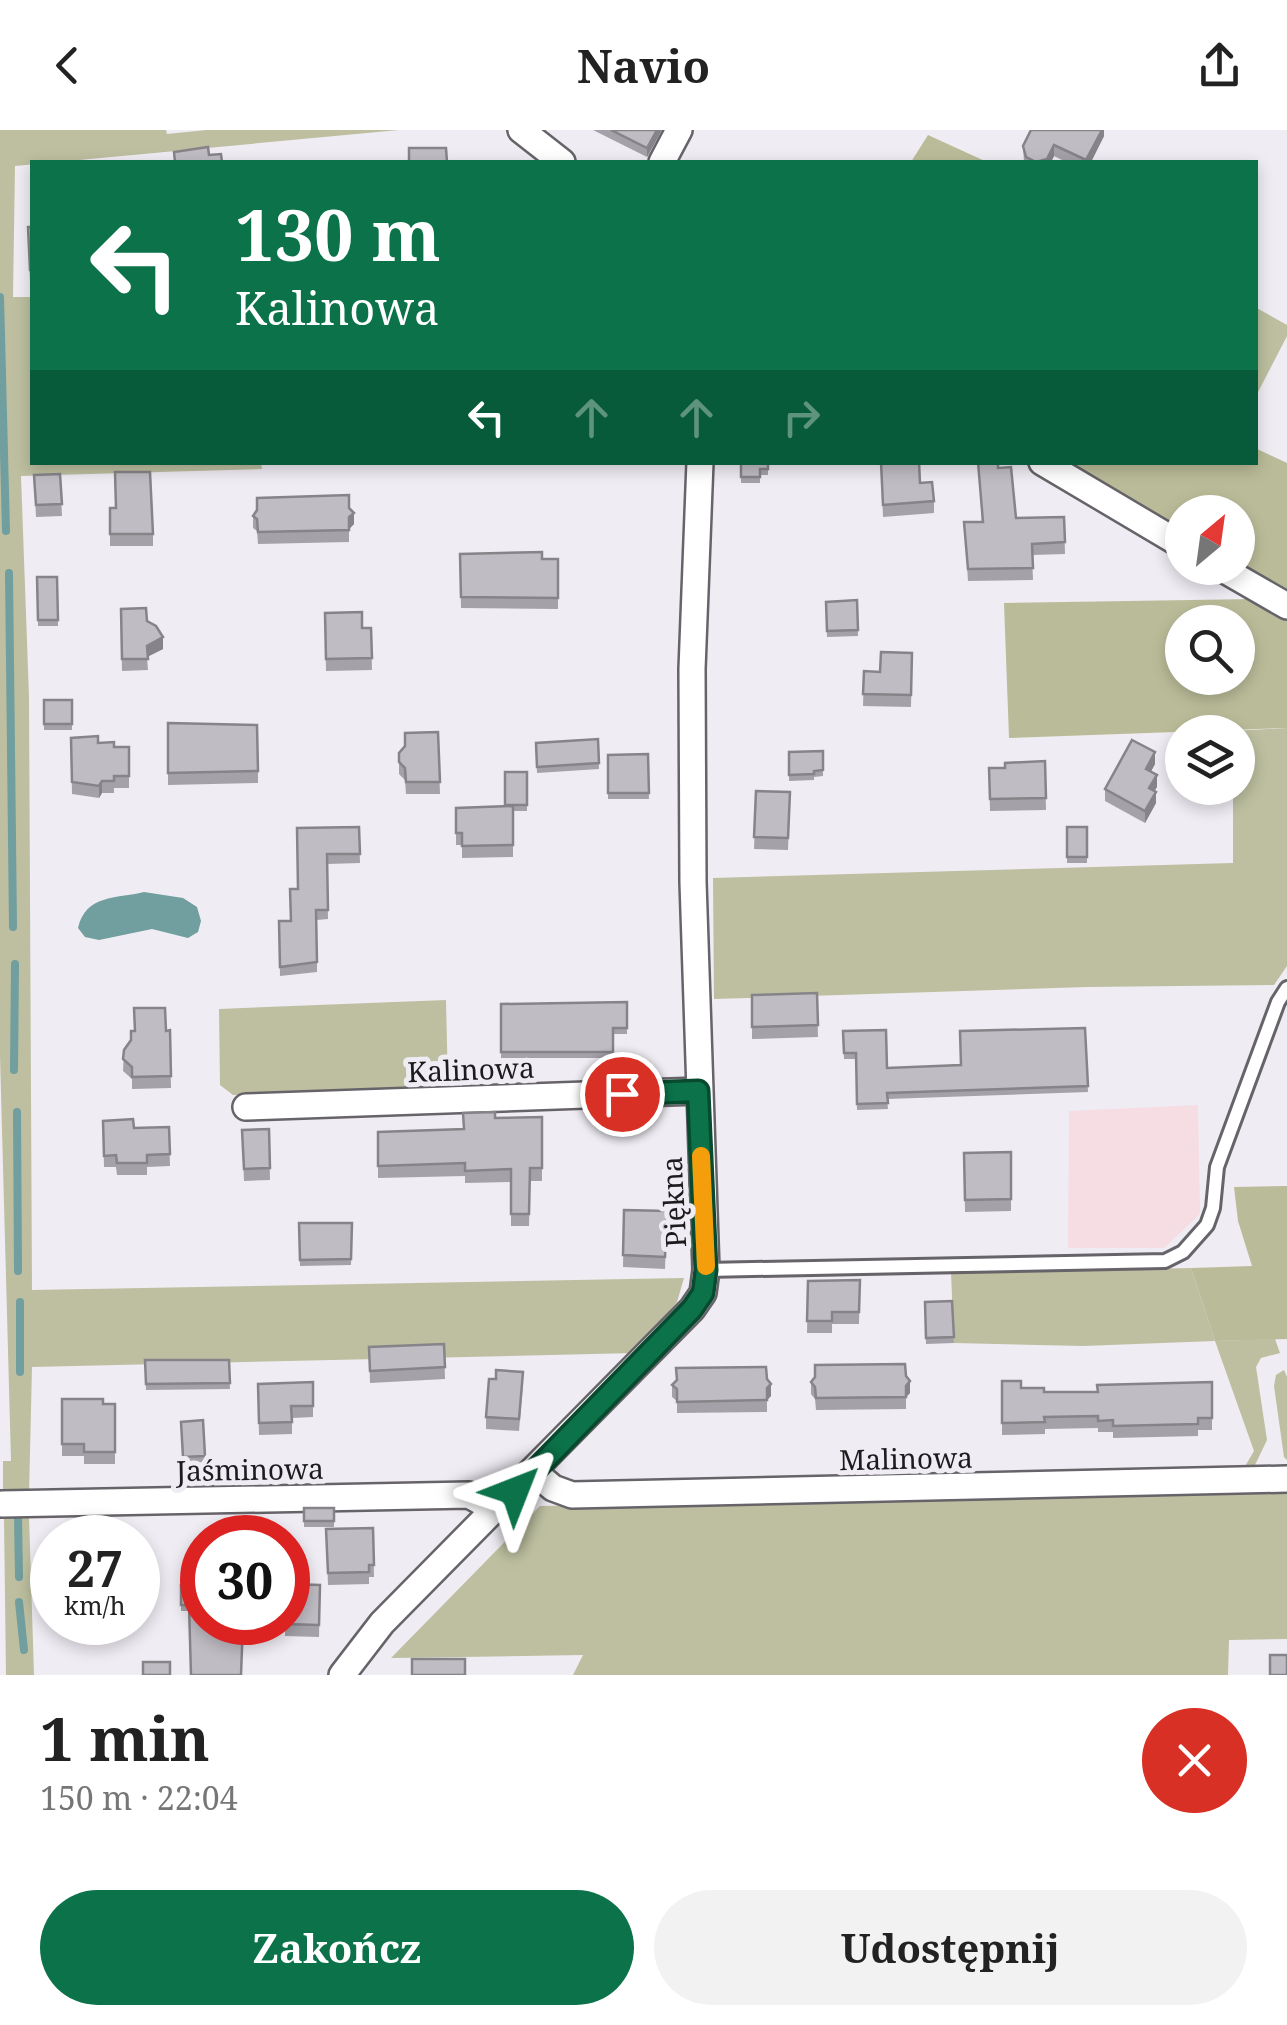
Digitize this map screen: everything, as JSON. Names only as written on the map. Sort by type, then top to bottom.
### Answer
[{"type":"street","points":[[521,130],[559,160]]},
{"type":"street","points":[[663,160],[678,130]]},
{"type":"street","name":"Piękna","points":[[342,1675],[368,1639],[692,1309],[703,1293],[706,1270],[698,1091],[692,669],[700,465]]},
{"type":"street","points":[[1047,465],[1165,535]]},
{"type":"street","points":[[1251,585],[1287,606]]},
{"type":"street","name":"Kalinowa","points":[[246,1107],[698,1091]]},
{"type":"street","name":"Malinowa","points":[[534,1472],[553,1488],[572,1495],[1287,1479]]},
{"type":"street","name":"Jaśminowa","points":[[2,1504],[469,1495],[496,1510]]},
{"type":"lane","points":[[706,1270],[1165,1261],[1183,1252],[1207,1224],[1213,1208],[1217,1167],[1278,1002],[1287,988]]},
{"type":"shaded area","points":[[1198,1105],[1200,1214],[1164,1248],[1068,1248],[1069,1111]]},
{"type":"green space","points":[[0,130],[166,130],[167,134],[207,130],[399,130],[79,160],[30,160],[30,165],[15,166],[13,297],[30,297],[30,465],[261,465],[262,469],[21,476],[29,697],[32,1290],[684,1278],[677,1302],[634,1353],[32,1367],[29,1495],[3,1496],[3,1461],[11,1461],[0,1056]]},
{"type":"green space","points":[[928,135],[983,160],[912,160]]},
{"type":"green space","points":[[1258,309],[1287,325],[1287,336],[1258,392]]},
{"type":"green space","points":[[1258,449],[1287,463],[1287,594],[1255,576],[1255,495],[1165,495],[1165,524],[1064,465],[1258,465]]},
{"type":"green space","points":[[1255,599],[1287,618],[1287,728],[1255,729],[1255,715],[1165,715],[1165,732],[1009,738],[1004,603]]},
{"type":"green space","points":[[1287,728],[1287,966],[1274,985],[714,999],[713,878],[1233,863],[1233,805],[1255,805],[1255,730]]},
{"type":"green space","points":[[446,1000],[448,1089],[233,1095],[220,1085],[219,1009]]},
{"type":"green space","points":[[1287,1186],[1287,1339],[1215,1341],[1191,1268],[1252,1266],[1238,1221],[1234,1187]]},
{"type":"green space","points":[[1191,1268],[1215,1341],[1083,1346],[954,1343],[951,1273]]},
{"type":"green space","points":[[1275,1339],[1280,1353],[1261,1358],[1256,1367],[1267,1440],[1255,1465],[1244,1468],[1254,1451],[1215,1341]]},
{"type":"green space","points":[[1284,1370],[1287,1460],[1274,1386],[1276,1375]]},
{"type":"green space","points":[[1287,1492],[1287,1639],[1229,1640],[1228,1675],[573,1675],[583,1655],[391,1658],[540,1506]]},
{"type":"green space","points":[[29,1516],[30,1645],[33,1645],[34,1675],[6,1675],[4,1517]]},
{"type":"water","points":[[144,892],[183,898],[197,907],[201,921],[198,932],[188,938],[152,929],[99,940],[85,937],[78,928],[82,917],[95,904]]},
{"type":"building","points":[[611,130],[657,130],[647,148]]},
{"type":"building","points":[[1031,130],[1102,130],[1086,160],[1054,145],[1047,159],[1032,160],[1026,157],[1023,146]]},
{"type":"building","points":[[208,147],[209,155],[221,154],[222,160],[175,160],[174,152]]},
{"type":"building","points":[[409,148],[446,148],[447,160],[409,160]]},
{"type":"building","points":[[741,465],[768,465],[768,469],[760,469],[760,477],[741,477]]},
{"type":"building","points":[[881,465],[919,465],[920,483],[932,482],[934,501],[883,505]]},
{"type":"building","points":[[978,465],[1011,467],[1016,518],[1064,517],[1065,542],[1032,544],[1033,568],[968,569],[964,522],[983,522]]},
{"type":"building","points":[[115,472],[150,472],[153,534],[110,534],[110,508],[116,508]]},
{"type":"building","points":[[60,474],[62,504],[36,505],[34,475]]},
{"type":"building","points":[[349,495],[349,508],[354,513],[349,517],[349,530],[258,532],[253,516],[257,498]]},
{"type":"building","points":[[542,552],[542,559],[558,559],[558,598],[461,597],[460,554]]},
{"type":"building","points":[[37,577],[57,577],[58,620],[38,620]]},
{"type":"building","points":[[857,600],[858,630],[827,631],[826,602]]},
{"type":"building","points":[[146,608],[147,621],[163,637],[147,646],[148,659],[122,659],[121,609]]},
{"type":"building","points":[[362,612],[362,628],[371,628],[372,658],[326,659],[325,613]]},
{"type":"building","points":[[881,652],[912,653],[911,695],[863,694],[864,671],[880,672]]},
{"type":"building","points":[[44,700],[72,700],[72,724],[44,724]]},
{"type":"building","points":[[168,723],[257,725],[258,771],[168,773]]},
{"type":"building","points":[[438,732],[440,782],[406,782],[405,768],[399,762],[405,733]]},
{"type":"building","points":[[98,736],[98,743],[114,742],[114,747],[129,747],[129,776],[114,776],[114,781],[102,781],[99,786],[72,782],[71,738]]},
{"type":"building","points":[[598,739],[599,763],[537,767],[536,743]]},
{"type":"building","points":[[1132,740],[1155,752],[1146,769],[1157,775],[1149,788],[1156,792],[1145,811],[1105,789]]},
{"type":"building","points":[[823,751],[823,770],[789,775],[789,752]]},
{"type":"building","points":[[648,754],[649,793],[608,793],[608,755]]},
{"type":"building","points":[[1045,761],[1046,798],[990,799],[989,768]]},
{"type":"building","points":[[505,772],[527,772],[527,805],[505,805]]},
{"type":"building","points":[[756,791],[790,792],[788,838],[754,837]]},
{"type":"building","points":[[513,806],[513,845],[462,846],[462,833],[456,833],[456,808]]},
{"type":"building","points":[[359,827],[360,854],[327,854],[328,910],[316,910],[317,962],[280,967],[279,921],[291,921],[290,889],[298,889],[297,828]]},
{"type":"building","points":[[1067,827],[1087,827],[1087,857],[1067,857]]},
{"type":"building","points":[[817,993],[818,1025],[752,1027],[752,995]]},
{"type":"building","points":[[627,1002],[627,1028],[613,1028],[613,1052],[501,1052],[501,1004]]},
{"type":"building","points":[[134,1008],[165,1008],[166,1031],[170,1030],[171,1076],[132,1077],[132,1067],[123,1059],[131,1031],[135,1031]]},
{"type":"building","points":[[1085,1028],[1088,1086],[887,1093],[888,1103],[857,1104],[856,1053],[844,1053],[843,1031],[886,1030],[887,1068],[961,1065],[960,1031]]},
{"type":"building","points":[[495,1112],[495,1118],[542,1117],[542,1168],[530,1168],[529,1214],[511,1214],[511,1169],[465,1171],[465,1163],[378,1166],[378,1132],[464,1129],[463,1113]]},
{"type":"building","points":[[133,1119],[134,1128],[169,1127],[170,1154],[147,1155],[147,1163],[117,1163],[116,1155],[104,1156],[103,1121]]},
{"type":"building","points":[[269,1129],[270,1168],[244,1169],[242,1130]]},
{"type":"building","points":[[1011,1152],[1011,1199],[965,1200],[964,1153]]},
{"type":"building","points":[[624,1210],[667,1211],[665,1257],[623,1255]]},
{"type":"building","points":[[299,1223],[352,1223],[351,1259],[300,1260]]},
{"type":"building","points":[[860,1280],[859,1312],[832,1312],[832,1321],[807,1321],[808,1281]]},
{"type":"building","points":[[952,1301],[954,1337],[926,1338],[925,1302]]},
{"type":"building","points":[[444,1344],[445,1367],[370,1371],[369,1347]]},
{"type":"building","points":[[145,1360],[229,1360],[230,1383],[146,1384]]},
{"type":"building","points":[[905,1364],[910,1381],[906,1397],[816,1398],[811,1382],[815,1365]]},
{"type":"building","points":[[766,1367],[771,1384],[767,1400],[677,1402],[677,1389],[672,1385],[677,1380],[676,1368]]},
{"type":"building","points":[[496,1370],[523,1372],[519,1419],[486,1417],[489,1379],[496,1379]]},
{"type":"building","points":[[1002,1381],[1021,1381],[1021,1388],[1044,1388],[1044,1392],[1098,1392],[1097,1385],[1212,1382],[1212,1418],[1198,1418],[1198,1424],[1113,1426],[1113,1420],[1098,1421],[1098,1416],[1002,1423]]},
{"type":"building","points":[[313,1382],[313,1406],[291,1406],[292,1422],[259,1423],[258,1384]]},
{"type":"building","points":[[62,1399],[103,1399],[103,1404],[115,1404],[115,1452],[84,1452],[84,1444],[62,1444]]},
{"type":"building","points":[[203,1420],[205,1456],[183,1457],[181,1422]]},
{"type":"building","points":[[304,1508],[334,1508],[334,1521],[310,1521],[310,1515],[304,1515]]},
{"type":"building","points":[[373,1528],[374,1565],[369,1565],[369,1572],[328,1573],[326,1529]]},
{"type":"building","points":[[310,1585],[320,1585],[319,1625],[310,1625]]},
{"type":"building","points":[[190,1645],[242,1645],[241,1675],[191,1675]]},
{"type":"building","points":[[1270,1655],[1287,1655],[1287,1675],[1270,1675]]},
{"type":"building","points":[[412,1659],[465,1659],[465,1675],[412,1675]]},
{"type":"building","points":[[143,1662],[170,1662],[170,1675],[143,1675]]},
{"type":"waterway","points":[[0,297],[6,531]]},
{"type":"waterway","points":[[9,573],[13,927]]},
{"type":"waterway","points":[[14,1070],[15,964]]},
{"type":"waterway","points":[[17,1112],[18,1271]]},
{"type":"waterway","points":[[20,1302],[20,1372]]},
{"type":"waterway","points":[[18,1515],[19,1577]]},
{"type":"waterway","points":[[19,1602],[24,1650]]},
{"type":"slow traffic","points":[[701,1156],[706,1266]]},
{"type":"route","points":[[515,1491],[692,1309],[703,1293],[706,1270],[698,1091],[622,1094]]}]
